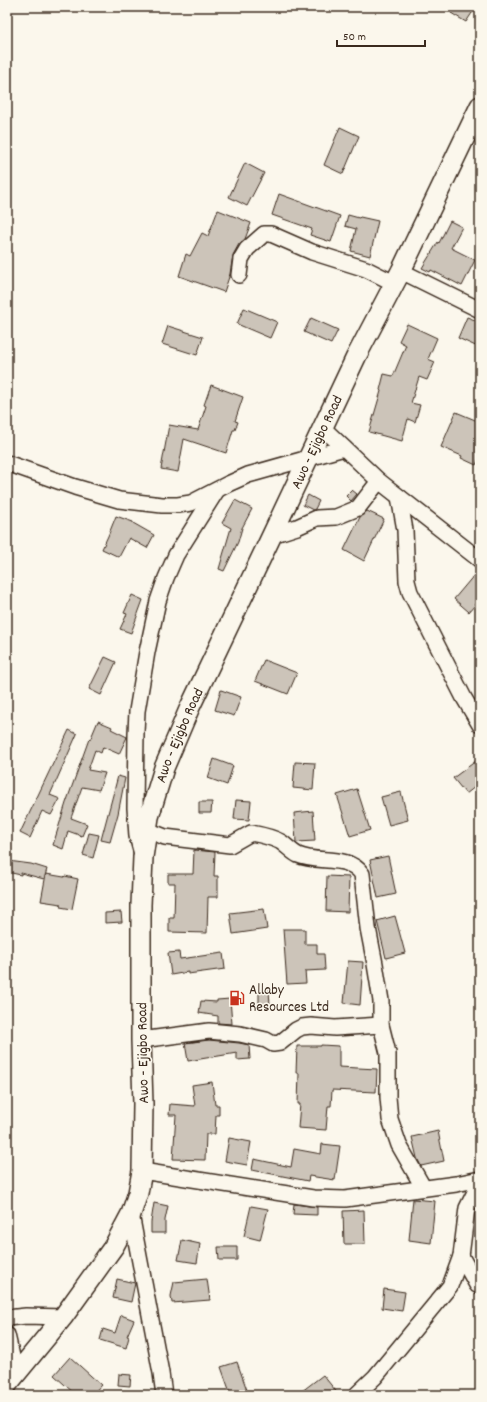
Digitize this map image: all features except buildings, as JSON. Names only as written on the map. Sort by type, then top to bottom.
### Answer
[{"type":"main road","name":"Awo - Ejigbo Road","points":[[11,1380],[63,1317],[114,1246],[131,1214],[138,1193],[142,1172],[143,1104],[141,1040],[141,905],[143,857],[149,817],[164,768],[190,707],[356,357],[397,277],[480,106]]},
{"type":"street","points":[[238,275],[241,258],[247,249],[264,234],[271,234],[312,252],[366,270],[397,277],[480,310]]},
{"type":"street","points":[[323,428],[379,481],[480,560]]},
{"type":"street","points":[[7,463],[120,500],[178,505],[191,502],[248,475],[344,448]]},
{"type":"street","points":[[272,535],[317,518],[336,517],[358,508],[379,481]]},
{"type":"street","points":[[143,857],[137,836],[135,808],[136,733],[137,712],[147,652],[158,601],[166,578],[176,556],[217,490]]},
{"type":"street","points":[[399,497],[405,530],[407,581],[410,592],[464,698],[480,725]]},
{"type":"street","points":[[147,830],[165,837],[230,845],[251,833],[270,837],[282,843],[298,855],[314,859],[348,863],[358,868],[362,874],[368,928],[381,1001],[381,1025],[388,1053],[388,1097],[390,1119],[398,1145],[423,1187]]},
{"type":"street","points":[[141,1040],[209,1031],[240,1034],[266,1040],[273,1044],[280,1043],[302,1027],[311,1026],[334,1028],[381,1025]]},
{"type":"street","points":[[142,1172],[313,1198],[345,1199],[423,1187],[456,1184],[480,1179]]},
{"type":"street","points":[[356,1395],[375,1377],[450,1286],[461,1256],[467,1208],[480,1182]]},
{"type":"street","points":[[456,1184],[467,1208]]},
{"type":"street","points":[[131,1214],[164,1395]]},
{"type":"street","points":[[450,1286],[478,1286],[461,1256]]},
{"type":"street","points":[[7,1318],[26,1316],[63,1317]]},
{"type":"street","points":[[7,1335],[11,1380]]},
{"type":"place","name":"Allaby Resources Ltd","points":[[237,998]]}]
